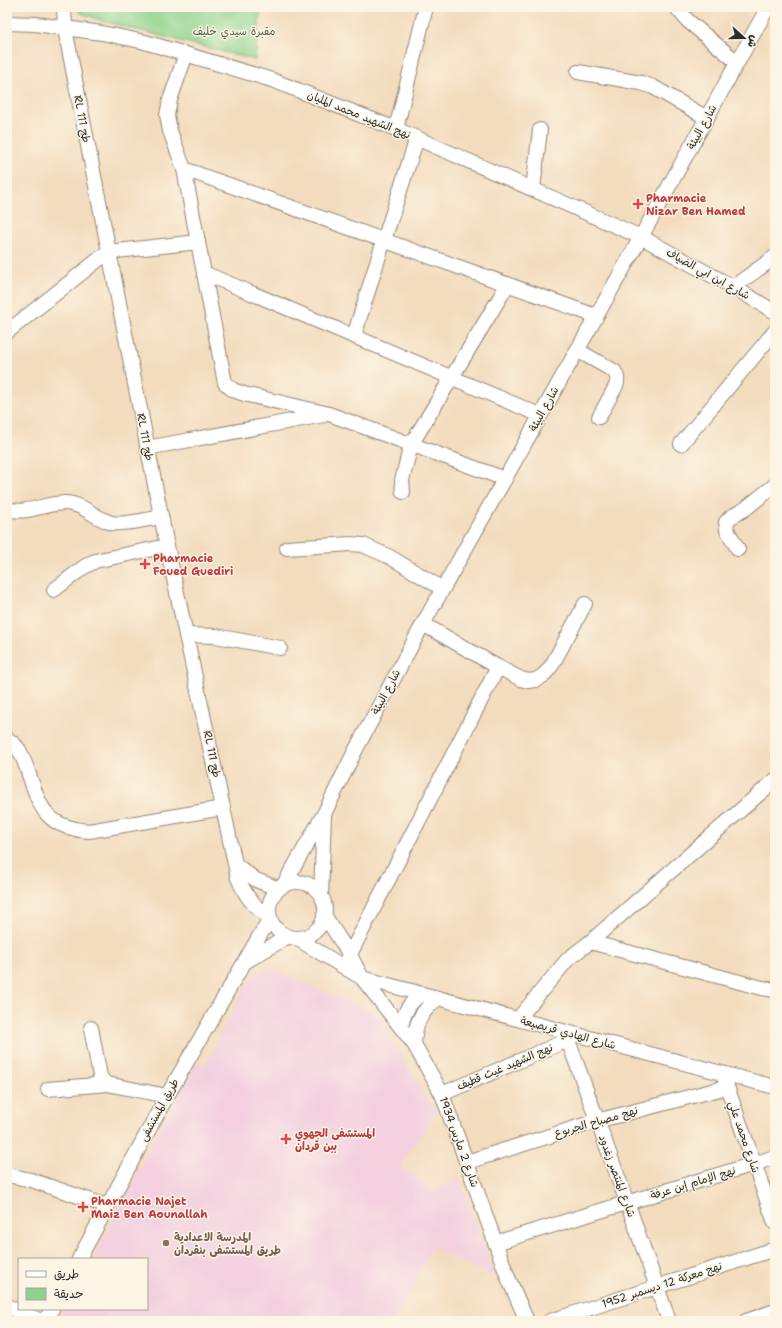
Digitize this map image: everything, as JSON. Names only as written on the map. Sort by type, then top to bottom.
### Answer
[{"type":"street","name":"RL طج 111","points":[[64,7],[65,29],[147,448],[238,878],[246,896],[259,910],[270,918]]},
{"type":"street","points":[[396,129],[426,7]]},
{"type":"street","points":[[676,7],[688,21],[737,62]]},
{"type":"street","name":"شارع البيئة","points":[[281,887],[324,814],[382,700],[423,624],[641,237],[768,7]]},
{"type":"street","name":"نهج الشهيد محمد المليان","points":[[7,23],[35,24],[102,33],[145,42],[272,80],[396,129],[641,237]]},
{"type":"street","points":[[186,54],[170,100],[167,115],[170,131],[184,169],[225,383],[233,390],[244,394],[329,414],[505,479]]},
{"type":"street","points":[[578,72],[641,82],[653,87],[707,118]]},
{"type":"street","points":[[533,189],[540,130]]},
{"type":"street","points":[[354,336],[417,138]]},
{"type":"street","points":[[184,169],[596,316]]},
{"type":"street","name":"شارع ابن ابي الضياف","points":[[641,237],[733,287],[775,312]]},
{"type":"street","points":[[7,332],[108,252],[198,242]]},
{"type":"street","points":[[733,287],[775,257]]},
{"type":"street","points":[[204,272],[540,416]]},
{"type":"street","points":[[403,492],[402,480],[411,444],[508,284]]},
{"type":"street","points":[[681,444],[775,331]]},
{"type":"street","points":[[577,350],[614,371],[617,376],[618,381],[616,386],[599,417]]},
{"type":"street","points":[[147,448],[329,414]]},
{"type":"street","points":[[738,549],[727,530],[726,522],[775,486]]},
{"type":"street","points":[[7,509],[19,511],[65,503],[77,505],[106,522],[115,524],[161,517]]},
{"type":"street","points":[[287,548],[351,544],[363,545],[390,557],[443,589]]},
{"type":"street","points":[[54,590],[84,567],[95,561],[167,546]]},
{"type":"street","points":[[423,624],[498,667],[528,681],[536,680],[544,675],[552,665],[585,604]]},
{"type":"street","points":[[186,635],[216,636],[280,648]]},
{"type":"street","points":[[347,961],[498,667]]},
{"type":"street","points":[[7,739],[16,744],[22,754],[38,798],[45,812],[53,820],[76,830],[89,831],[223,808]]},
{"type":"street","points":[[518,1019],[568,959],[590,942],[775,780]]},
{"type":"street","points":[[243,963],[292,938],[306,937],[315,932],[321,925],[324,916],[324,905],[321,895],[324,814]]},
{"type":"street","points":[[236,865],[256,880],[281,887]]},
{"type":"street","points":[[321,895],[308,884],[299,882],[290,883],[281,887],[272,897],[269,907],[270,918],[273,926],[280,933],[347,961]]},
{"type":"street","points":[[324,916],[347,961],[362,978]]},
{"type":"street","name":"طريق المستشفى","points":[[80,1258],[167,1096],[270,918]]},
{"type":"street","points":[[590,942],[762,988],[775,990]]},
{"type":"street","name":"شارع الهادي قريصيعة","points":[[362,978],[518,1019],[566,1036],[775,1087]]},
{"type":"street","name":"شارع 2 مارس 1934","points":[[362,978],[414,1044],[442,1094],[495,1243],[527,1321]]},
{"type":"street","points":[[401,1027],[407,1008],[413,1000],[421,994]]},
{"type":"street","points":[[414,1044],[415,1030],[419,1017],[427,1006],[438,998]]},
{"type":"street","points":[[91,1028],[100,1076],[107,1084]]},
{"type":"street","name":"نهج الشهيد غيث قطيف","points":[[442,1094],[566,1036]]},
{"type":"street","name":"شارع المنتصر زغدود","points":[[566,1036],[669,1321]]},
{"type":"street","name":"شارع محمد علي","points":[[722,1074],[775,1223]]},
{"type":"street","points":[[48,1089],[107,1084],[167,1096]]},
{"type":"street","name":"نهج مصباح الجربوع","points":[[467,1162],[597,1121],[727,1087]]},
{"type":"street","name":"نهج الإمام إبن عرفة","points":[[495,1243],[775,1157]]},
{"type":"street","points":[[7,1175],[31,1180],[107,1206]]},
{"type":"street","name":"نهج معركة 12 ديسمبر 1952","points":[[550,1321],[775,1249]]},
{"type":"street","points":[[7,1306],[41,1321]]},
{"type":"street","points":[[45,1321],[51,1310]]},
{"type":"street","points":[[746,1321],[775,1311]]},
{"type":"shaded area","name":"المستشفى الجهوي ببن قردان","points":[[268,969],[283,973],[318,990],[377,1014],[425,1096],[437,1111],[400,1167],[436,1191],[459,1176],[494,1277],[432,1248],[394,1321],[59,1321],[64,1310],[148,1310],[148,1258],[94,1258],[113,1221],[112,1219],[135,1180],[133,1179],[195,1061],[205,1065],[241,994],[256,972]]},
{"type":"green space","name":"مقبرة سيدي خليف","points":[[73,7],[261,7],[255,60],[103,21],[81,13]]},
{"type":"place","name":"Pharmacie Nizar Ben Hamed","points":[[638,204]]},
{"type":"place","name":"Pharmacie Foued Guediri","points":[[145,564]]},
{"type":"place","name":"المستشفى الجهوي ببن قردان","points":[[286,1139]]},
{"type":"place","name":"Pharmacie Najet Maiz Ben Aounallah","points":[[83,1207]]},
{"type":"place","name":"المدرسة الاعدادية طريق المستشفى بنقردان","points":[[166,1243]]}]
